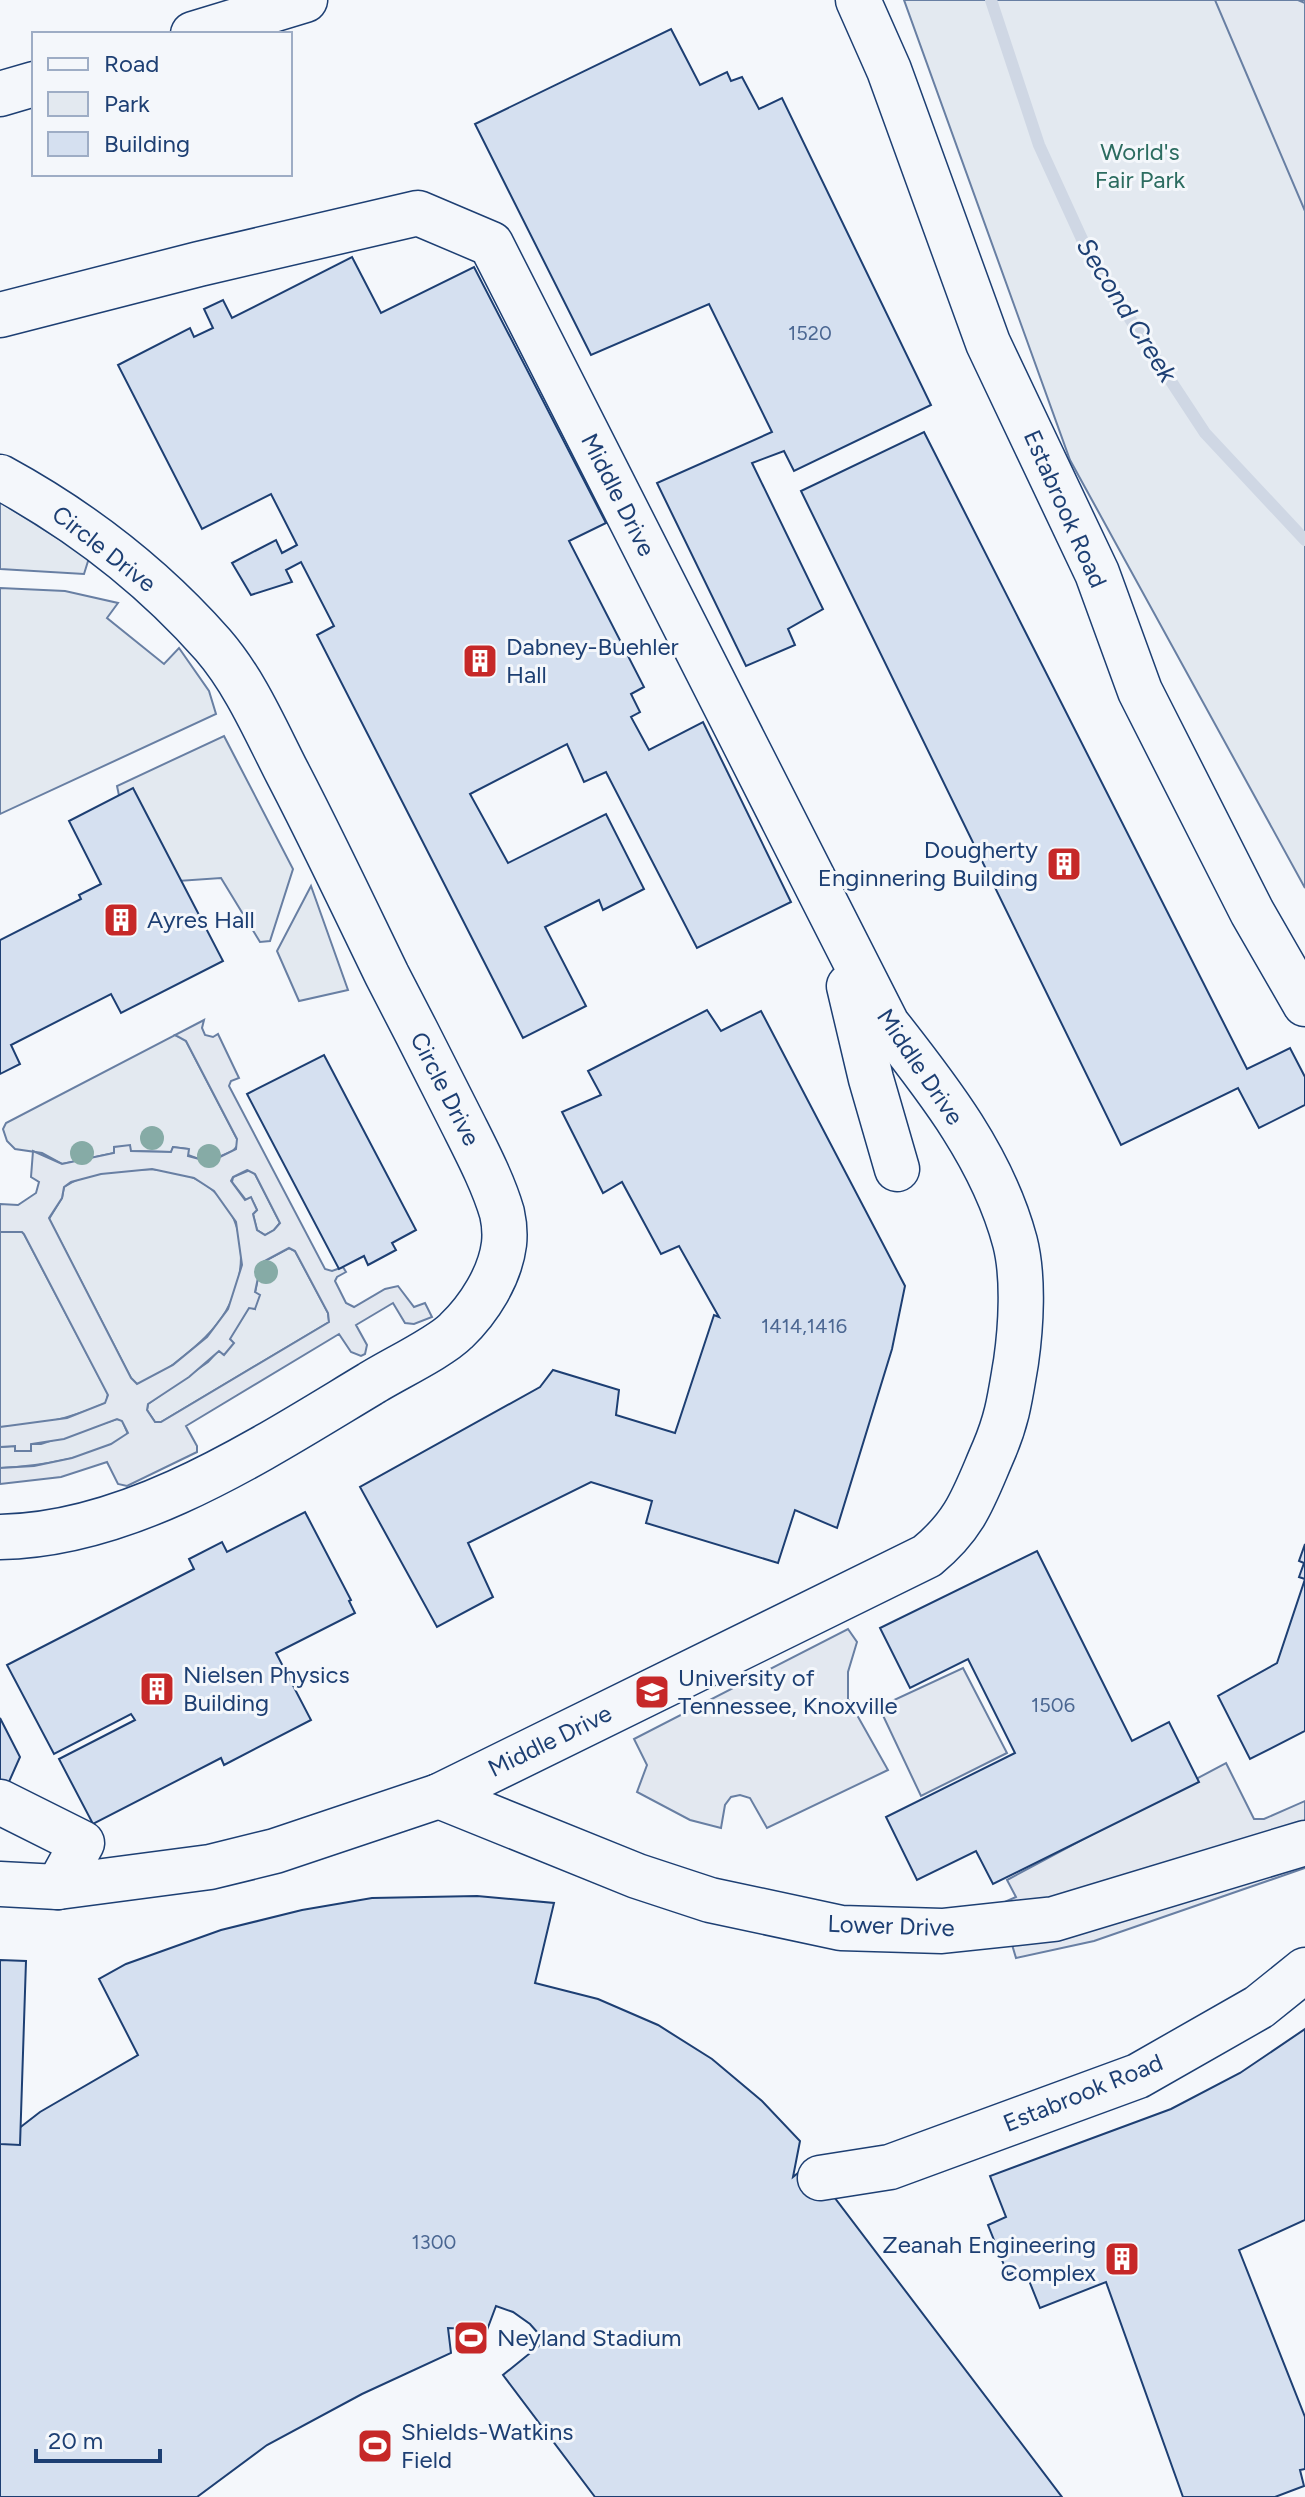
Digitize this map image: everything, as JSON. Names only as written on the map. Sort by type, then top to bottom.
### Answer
[{"type":"street","points":[[200,32],[305,0]]},
{"type":"street","name":"Estabrook Road","points":[[858,0],[889,70],[988,343],[1097,573],[1140,691],[1252,912],[1305,1004]]},
{"type":"street","points":[[0,94],[32,85]]},
{"type":"street","name":"Middle Drive","points":[[0,315],[418,213],[491,244],[887,1024],[943,1094],[992,1180],[1016,1244],[1022,1321],[1007,1418],[969,1509],[946,1540],[927,1556],[439,1796],[275,1851],[210,1867],[58,1887],[0,1884]]},
{"type":"street","name":"Circle Drive","points":[[0,477],[61,512],[103,543],[175,606],[215,648],[236,676],[475,1148],[502,1215],[505,1241],[499,1267],[482,1299],[454,1333],[262,1449],[175,1493],[109,1517],[63,1531],[0,1537]]},
{"type":"street","points":[[833,917],[871,1079],[897,1169]]},
{"type":"street","name":"Lower Drive","points":[[439,1796],[637,1876],[710,1900],[841,1928],[942,1931],[1054,1919],[1305,1843]]},
{"type":"street","points":[[0,1802],[82,1843],[58,1887]]},
{"type":"street","name":"Estabrook Road","points":[[820,2178],[890,2167],[1138,2076],[1259,2007],[1305,1970]]},
{"type":"green space","name":"World's Fair Park","points":[[904,0],[1305,0],[1305,888],[1070,460]]},
{"type":"green space","points":[[0,502],[89,558],[84,574],[0,569]]},
{"type":"green space","points":[[0,588],[65,591],[118,603],[107,618],[164,664],[179,648],[209,691],[216,714],[0,814]]},
{"type":"green space","points":[[224,736],[293,869],[270,941],[260,942],[221,878],[149,883],[128,838],[117,786]]},
{"type":"green space","points":[[311,886],[348,990],[299,1001],[277,951]]},
{"type":"green space","points":[[175,1035],[185,1039],[237,1139],[238,1145],[233,1151],[207,1162],[188,1155],[188,1149],[173,1147],[171,1152],[130,1151],[130,1146],[114,1153],[62,1164],[42,1153],[15,1149],[7,1141],[3,1129],[6,1123]]},
{"type":"green space","points":[[152,1169],[189,1176],[211,1189],[225,1203],[234,1219],[241,1256],[234,1294],[216,1325],[170,1367],[137,1384],[131,1378],[49,1219],[62,1198],[64,1187],[74,1181],[106,1172]]},
{"type":"green space","points":[[250,1170],[280,1223],[265,1235],[257,1230],[253,1214],[257,1210],[251,1198],[246,1200],[232,1182],[233,1177]]},
{"type":"green space","points":[[0,1232],[24,1234],[108,1394],[106,1403],[54,1421],[0,1427]]},
{"type":"green space","points":[[289,1248],[295,1251],[328,1313],[329,1322],[161,1422],[155,1422],[147,1410],[148,1404],[208,1362],[219,1350],[223,1354],[233,1343],[229,1339],[249,1307],[255,1309],[261,1263]]},
{"type":"green space","points":[[122,1420],[128,1434],[103,1449],[49,1463],[0,1468],[0,1447],[15,1446],[31,1450],[30,1444],[41,1444]]},
{"type":"shaded area","points":[[1215,0],[1298,0],[1305,3],[1305,211]]},
{"type":"shaded area","points":[[204,1020],[202,1028],[205,1035],[213,1037],[218,1034],[239,1078],[231,1081],[229,1086],[325,1269],[332,1271],[343,1267],[346,1272],[335,1281],[346,1303],[354,1307],[385,1289],[398,1286],[414,1307],[425,1303],[432,1317],[414,1324],[405,1323],[393,1303],[356,1325],[367,1345],[365,1354],[361,1356],[351,1352],[339,1334],[186,1426],[197,1452],[127,1486],[118,1484],[107,1462],[61,1477],[0,1484],[0,1468],[34,1466],[72,1458],[111,1444],[128,1433],[122,1421],[117,1419],[64,1439],[31,1444],[31,1451],[15,1451],[15,1446],[0,1447],[0,1427],[67,1418],[105,1403],[108,1395],[24,1234],[0,1232],[0,1204],[18,1205],[36,1193],[39,1182],[31,1177],[33,1151],[62,1164],[114,1153],[114,1147],[130,1145],[131,1151],[171,1152],[173,1147],[189,1149],[188,1156],[210,1162],[236,1149],[237,1139],[186,1041],[175,1035]],"holes":[[[152,1169],[194,1178],[214,1191],[236,1222],[242,1265],[228,1309],[207,1337],[173,1365],[137,1384],[131,1378],[49,1218],[62,1198],[64,1187],[101,1174]],[[247,1170],[255,1174],[280,1223],[265,1235],[257,1230],[253,1214],[257,1210],[251,1197],[245,1200],[231,1181]],[[289,1248],[295,1251],[328,1313],[329,1322],[161,1422],[155,1422],[147,1410],[148,1404],[189,1377],[219,1351],[224,1355],[234,1343],[230,1339],[249,1308],[255,1309],[260,1295],[255,1292],[261,1263]]]},
{"type":"shaded area","points":[[848,1629],[857,1642],[848,1672],[848,1699],[888,1770],[767,1828],[750,1798],[740,1795],[731,1797],[725,1805],[721,1828],[690,1820],[637,1792],[647,1765],[634,1739]]},
{"type":"shaded area","points":[[963,1668],[1007,1753],[921,1796],[879,1707]]},
{"type":"shaded area","points":[[1226,1763],[1254,1819],[1264,1819],[1305,1801],[1305,1868],[1094,1941],[1016,1958],[1000,1904],[1016,1897],[1007,1880]]},
{"type":"building","points":[[671,29],[700,85],[727,72],[731,81],[742,77],[759,109],[782,98],[931,405],[794,471],[784,451],[752,463],[823,609],[788,629],[795,645],[746,666],[657,483],[772,432],[709,304],[591,355],[475,124]]},
{"type":"building","name":"Dabney-Buehler Hall","points":[[352,257],[381,313],[474,267],[606,523],[569,541],[644,687],[631,694],[640,712],[631,717],[649,750],[703,722],[791,902],[697,948],[606,772],[584,782],[567,744],[470,794],[508,863],[606,814],[644,889],[603,910],[599,900],[545,927],[586,1006],[523,1038],[317,635],[334,626],[301,562],[286,570],[292,582],[251,595],[232,563],[276,540],[282,553],[297,545],[271,494],[202,529],[118,365],[190,328],[194,337],[213,328],[204,309],[223,300],[232,318]]},
{"type":"building","name":"Dougherty Enginnering Building","points":[[924,432],[1247,1069],[1290,1048],[1305,1077],[1305,1105],[1259,1128],[1238,1088],[1121,1145],[801,491]]},
{"type":"building","name":"Ayres Hall","points":[[133,788],[223,961],[121,1013],[111,994],[11,1045],[20,1064],[0,1074],[0,940],[81,899],[79,895],[101,884],[69,821]]},
{"type":"building","points":[[707,1010],[721,1031],[761,1011],[905,1286],[892,1349],[837,1528],[795,1510],[778,1563],[646,1523],[652,1501],[591,1482],[468,1543],[493,1597],[437,1627],[360,1487],[540,1387],[553,1370],[619,1390],[616,1415],[675,1433],[714,1315],[719,1317],[679,1246],[661,1254],[622,1182],[603,1193],[562,1112],[601,1095],[588,1071]]},
{"type":"building","points":[[324,1055],[416,1230],[392,1243],[396,1250],[368,1265],[364,1256],[339,1269],[247,1094]]},
{"type":"building","name":"Nielsen Physics Building","points":[[305,1512],[355,1613],[276,1653],[311,1720],[224,1765],[221,1758],[93,1824],[59,1759],[135,1720],[131,1714],[54,1754],[7,1665],[194,1569],[189,1559],[222,1542],[227,1552]]},
{"type":"building","points":[[1305,1544],[1305,1579],[1299,1577],[1304,1563],[1299,1561]]},
{"type":"building","points":[[1037,1551],[1132,1741],[1169,1722],[1199,1782],[993,1884],[976,1851],[917,1880],[886,1817],[1015,1753],[968,1659],[910,1688],[880,1628]]},
{"type":"building","points":[[1305,1579],[1305,1731],[1250,1759],[1218,1696],[1277,1663]]},
{"type":"building","points":[[0,1718],[20,1757],[0,1802]]},
{"type":"building","name":"Neyland Stadium","points":[[477,1896],[554,1903],[535,1983],[598,1999],[658,2025],[712,2059],[762,2101],[800,2141],[793,2177],[809,2164],[1062,2497],[595,2497],[503,2375],[545,2341],[530,2324],[513,2312],[496,2306],[487,2330],[448,2328],[451,2353],[362,2394],[267,2445],[197,2497],[0,2497],[0,2143],[40,2112],[138,2055],[99,1979],[126,1964],[221,1930],[302,1910],[372,1898]]},
{"type":"building","points":[[0,1960],[26,1961],[20,2145],[0,2144]]},
{"type":"building","name":"Zeanah Engineering Complex","points":[[1305,2029],[1305,2220],[1239,2250],[1305,2417],[1305,2469],[1300,2470],[1304,2486],[1275,2497],[1183,2497],[1106,2282],[1040,2308],[1024,2268],[1008,2275],[988,2225],[1006,2217],[990,2176],[1171,2109],[1240,2073]]},
{"type":"waterway","name":"Second Creek","points":[[991,0],[1039,145],[1092,261],[1205,433],[1305,540]]},
{"type":"place","name":"Dabney-Buehler Hall","points":[[480,661]]},
{"type":"place","name":"Dougherty Enginnering Building","points":[[1064,864]]},
{"type":"place","name":"Ayres Hall","points":[[121,920]]},
{"type":"place","name":"Nielsen Physics Building","points":[[157,1689]]},
{"type":"place","name":"University of Tennessee, Knoxville","points":[[652,1692]]},
{"type":"place","name":"Zeanah Engineering Complex","points":[[1122,2259]]},
{"type":"place","name":"Neyland Stadium","points":[[471,2338]]},
{"type":"place","name":"Shields-Watkins Field","points":[[375,2446]]}]
